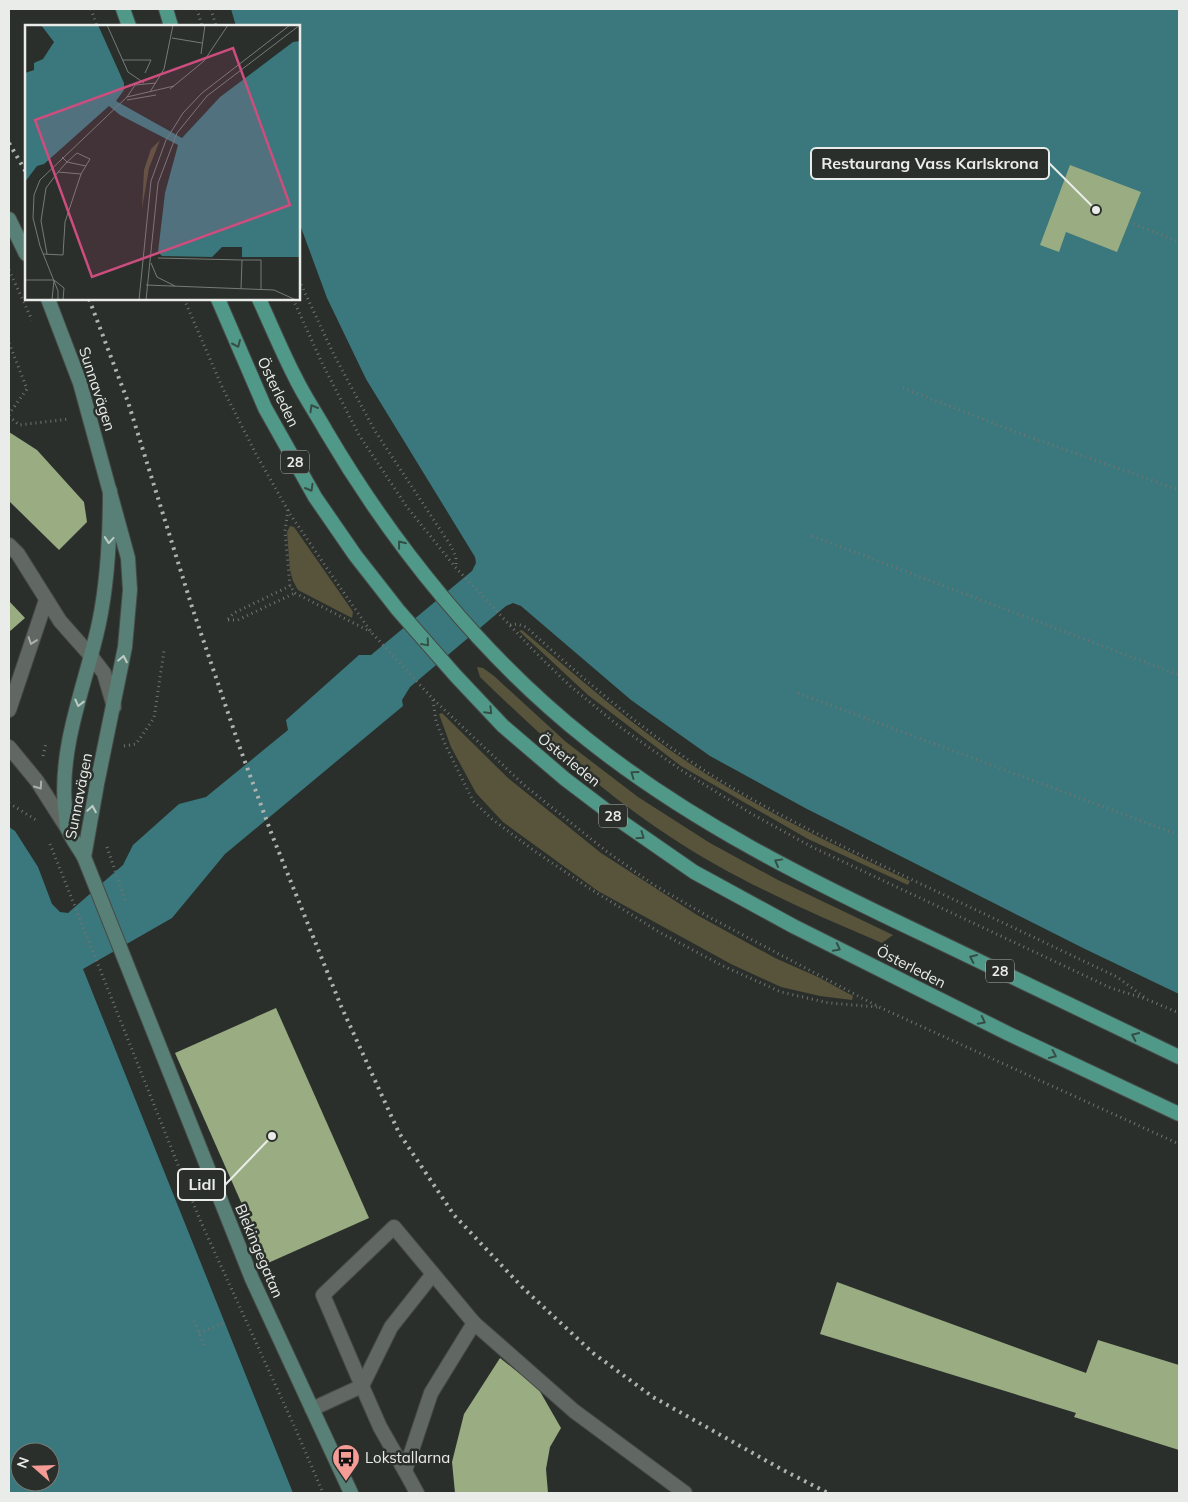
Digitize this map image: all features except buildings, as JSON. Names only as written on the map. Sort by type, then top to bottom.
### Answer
[{"type":"main road","points":[[123,9],[129,25]]},
{"type":"main road","points":[[166,9],[171,25]]},
{"type":"main road","points":[[9,219],[25,252]]},
{"type":"main road","name":"Sunnavägen","points":[[48,300],[80,384],[128,558],[130,590],[125,646],[84,857]]},
{"type":"main road","name":"Österleden","points":[[218,300],[265,408],[311,489],[356,555],[398,610],[455,676],[503,726],[565,779],[619,820],[694,872],[793,926],[1009,1034],[1179,1114]]},
{"type":"main road","name":"Österleden","points":[[259,300],[295,378],[347,467],[390,530],[431,582],[489,648],[529,689],[587,740],[641,779],[718,830],[820,886],[1179,1056]]},
{"type":"main road","name":"Sunnavägen","points":[[84,857],[67,828],[64,796],[66,764],[70,737],[100,622],[106,582],[110,528],[110,491]]},
{"type":"main road","name":"Blekingegatan","points":[[84,857],[252,1279],[351,1493]]},
{"type":"street","points":[[9,545],[18,554],[60,621],[104,673],[114,707]]},
{"type":"street","points":[[9,710],[13,687],[46,600]]},
{"type":"street","points":[[9,747],[36,781],[67,828]]},
{"type":"street","points":[[417,1493],[380,1427],[323,1295],[394,1227],[474,1323],[574,1411],[685,1493]]},
{"type":"street","points":[[312,1409],[362,1386],[391,1327],[433,1274]]},
{"type":"street","points":[[405,1471],[431,1393],[474,1323]]},
{"type":"path","points":[[91,9],[97,25]]},
{"type":"path","points":[[197,9],[202,25]]},
{"type":"path","points":[[211,9],[216,25]]},
{"type":"path","points":[[1129,222],[1179,242]]},
{"type":"path","points":[[9,270],[33,322]]},
{"type":"path","points":[[300,282],[334,355],[375,431],[452,546],[456,557],[456,568]]},
{"type":"path","points":[[184,300],[223,389],[256,454],[288,510],[372,632],[433,699],[524,785],[606,850],[654,885],[709,918],[878,1008],[1179,1144]]},
{"type":"path","points":[[293,300],[322,363],[359,434],[407,507],[456,568],[509,625],[569,685],[620,727],[684,772],[752,814],[812,847],[1102,984],[1179,1013]]},
{"type":"path","points":[[9,343],[27,389],[9,415],[19,425],[71,419],[68,410]]},
{"type":"path","points":[[903,388],[1020,434],[1179,490]]},
{"type":"path","points":[[288,510],[285,531],[290,586],[295,593],[372,632]]},
{"type":"path","points":[[812,536],[1179,675]]},
{"type":"path","points":[[290,586],[234,613],[228,620],[238,620],[295,593]]},
{"type":"path","points":[[509,625],[517,624],[526,627],[636,721],[696,765],[761,805],[851,851],[1117,976],[1146,999]]},
{"type":"path","points":[[136,744],[154,718],[164,651]]},
{"type":"path","points":[[798,693],[1179,835]]},
{"type":"path","points":[[433,699],[436,721],[445,744],[473,800],[492,819],[533,850],[589,888],[660,932],[723,966],[780,992],[829,1003],[878,1008]]},
{"type":"path","points":[[36,781],[46,743]]},
{"type":"path","points":[[9,803],[41,823],[40,815]]},
{"type":"path","points":[[106,842],[127,906]]},
{"type":"path","points":[[60,868],[200,1220],[323,1493]]},
{"type":"path","points":[[194,1321],[204,1345]]},
{"type":"path","points":[[199,1333],[224,1323]]},
{"type":"shaded area","points":[[290,526],[294,527],[349,606],[353,612],[352,618],[298,590],[290,570],[287,532]]},
{"type":"shaded area","points":[[522,630],[626,717],[669,750],[745,797],[799,827],[910,881],[908,885],[808,839],[681,766],[588,695],[519,631]]},
{"type":"shaded area","points":[[477,667],[483,668],[494,676],[566,742],[638,797],[710,843],[778,880],[893,935],[882,943],[827,919],[746,881],[669,836],[643,819],[571,761],[480,677]]},
{"type":"shaded area","points":[[442,713],[508,778],[601,853],[697,915],[775,958],[818,977],[853,996],[852,1000],[820,996],[781,987],[731,964],[598,891],[503,822],[476,793],[451,747],[439,714]]},
{"type":"water","points":[[231,9],[1179,9],[1179,994],[1085,949],[807,809],[710,756],[631,700],[521,606],[513,603],[506,606],[410,687],[402,700],[403,706],[225,854],[172,918],[83,969],[293,1493],[9,1493],[9,827],[15,831],[38,867],[52,904],[60,912],[68,913],[123,865],[133,845],[179,804],[206,797],[288,730],[286,720],[359,655],[371,655],[472,571],[476,563],[475,557],[366,379],[327,298],[300,225],[300,25],[236,25]]},
{"type":"railway","points":[[9,143],[25,170]]},
{"type":"railway","points":[[89,300],[128,402],[192,607],[272,835],[341,1006],[399,1133],[454,1215],[523,1288],[593,1353],[653,1397],[781,1469],[828,1493]]},
{"type":"place","name":"Restaurang Vass Karlskrona","points":[[1096,210]]},
{"type":"place","name":"Lidl","points":[[272,1136]]},
{"type":"place","name":"Lokstallarna","points":[[346,1482]]}]
